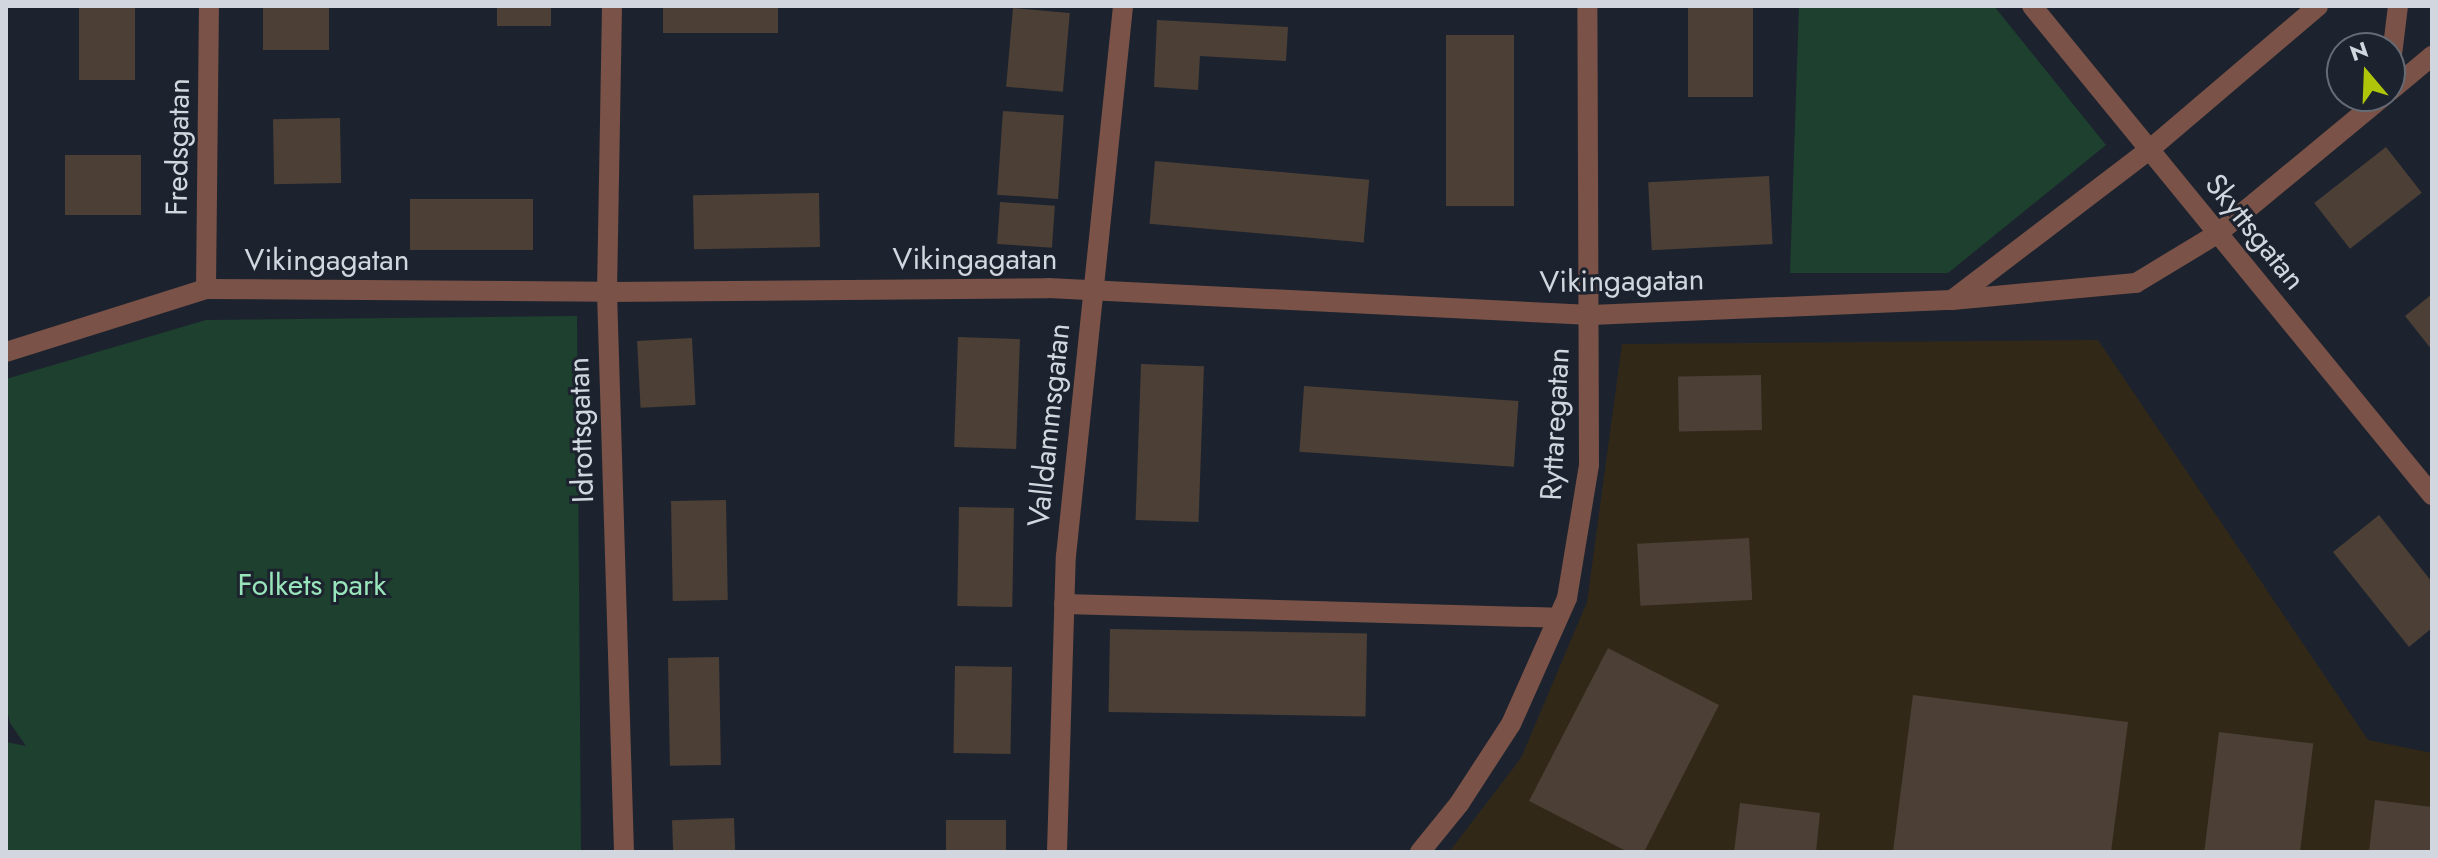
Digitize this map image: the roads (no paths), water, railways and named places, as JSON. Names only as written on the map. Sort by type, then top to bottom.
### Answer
[{"type":"street","name":"Fredsgatan","points":[[206,289],[209,6]]},
{"type":"street","name":"Idrottsgatan","points":[[612,6],[607,292],[624,852]]},
{"type":"street","name":"Valldammsgatan","points":[[1057,852],[1064,604],[1092,289],[1123,6]]},
{"type":"street","name":"Ryttaregatan","points":[[1420,852],[1459,804],[1511,724],[1567,598],[1589,465],[1591,315],[1587,6]]},
{"type":"street","name":"Skyttsgatan","points":[[2032,6],[2432,495]]},
{"type":"street","points":[[1952,300],[2149,150],[2318,6]]},
{"type":"street","points":[[2395,32],[2398,6]]},
{"type":"street","points":[[2406,78],[2432,56]]},
{"type":"street","name":"Vikingagatan","points":[[6,352],[206,289],[607,292],[1092,289],[1591,315],[1952,300],[2136,283],[2217,234],[2365,112]]},
{"type":"street","points":[[1064,604],[1558,618]]},
{"type":"park label","name":"Folkets park","points":[[312,585]]}]
